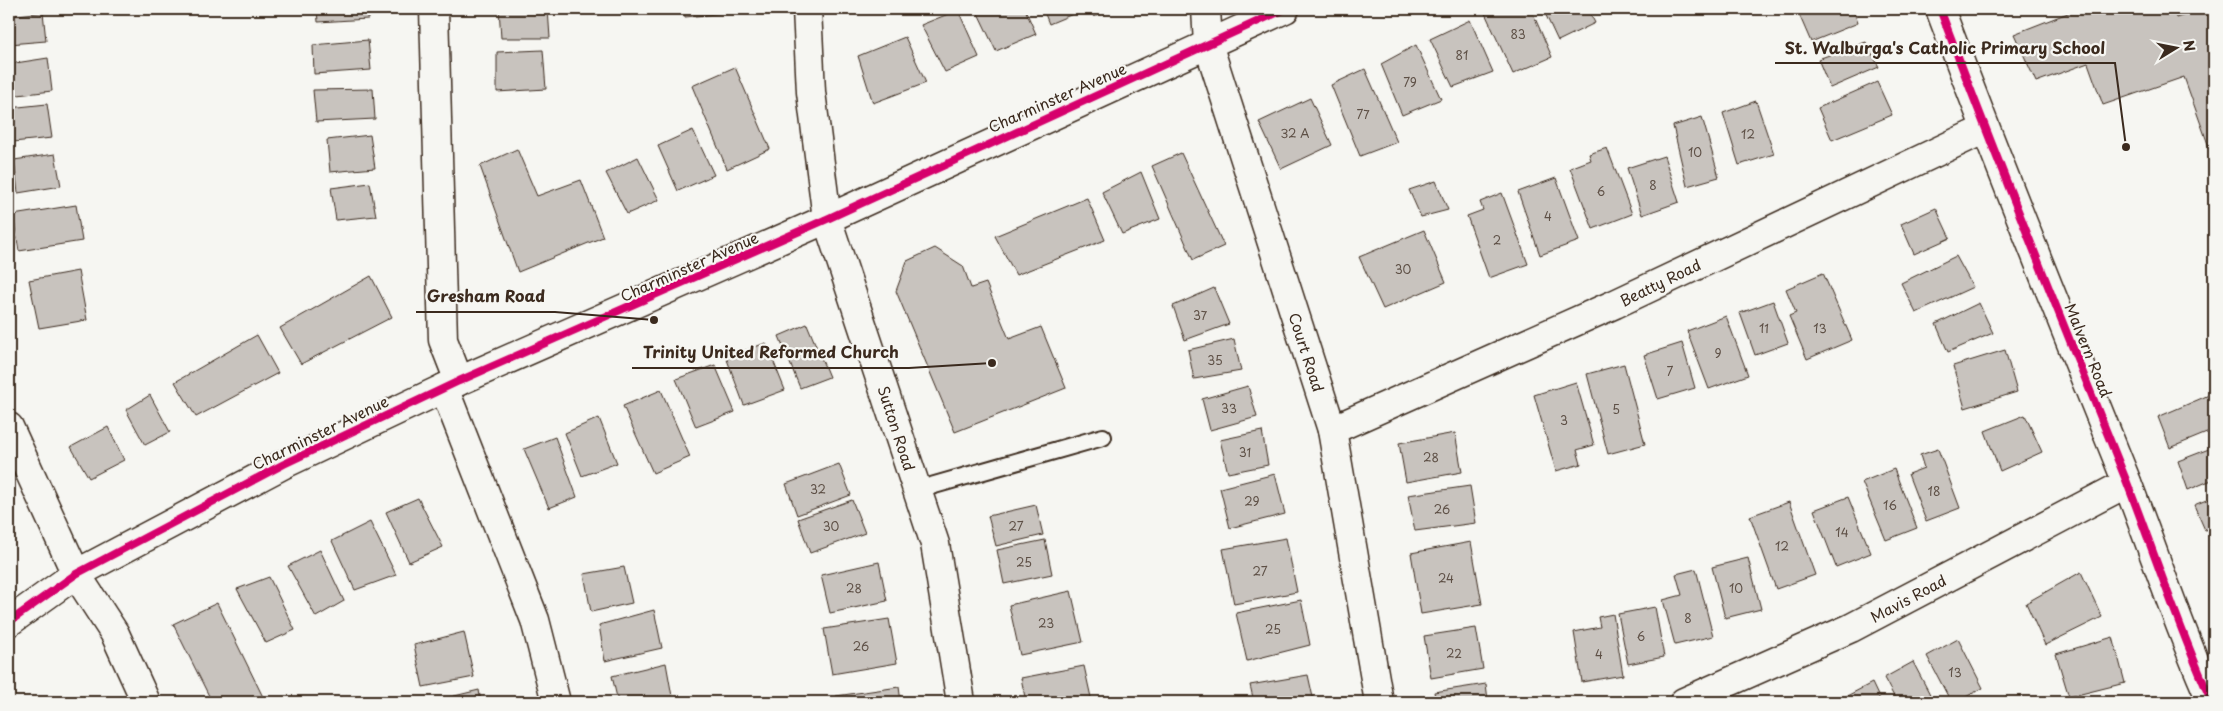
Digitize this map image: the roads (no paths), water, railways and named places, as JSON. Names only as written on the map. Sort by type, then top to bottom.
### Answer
[{"type":"street","points":[[434,9],[444,340],[452,385],[535,620],[556,702]]},
{"type":"street","name":"Sutton Road","points":[[807,9],[811,92],[827,219],[935,544],[961,702]]},
{"type":"street","name":"Court Road","points":[[1206,9],[1208,44],[1332,430],[1379,702]]},
{"type":"street","name":"Charminster Avenue","points":[[9,622],[76,574],[284,464],[452,385],[827,219],[1285,9]]},
{"type":"street","name":"Malvern Road","points":[[1940,9],[1985,128],[2127,483],[2192,658],[2212,702]]},
{"type":"street","name":"Beatty Road","points":[[1332,430],[1615,304],[1985,128]]},
{"type":"street","points":[[9,427],[76,574],[114,634],[146,702]]},
{"type":"street","name":"Mavis Road","points":[[1684,702],[1851,628],[2127,483]]},
{"type":"lane","points":[[918,490],[1103,437]]},
{"type":"place","name":"St. Walburga's Catholic Primary School","points":[[2126,147]]},
{"type":"place","name":"Gresham Road","points":[[654,320]]},
{"type":"place","name":"Trinity United Reformed Church","points":[[992,363]]}]
